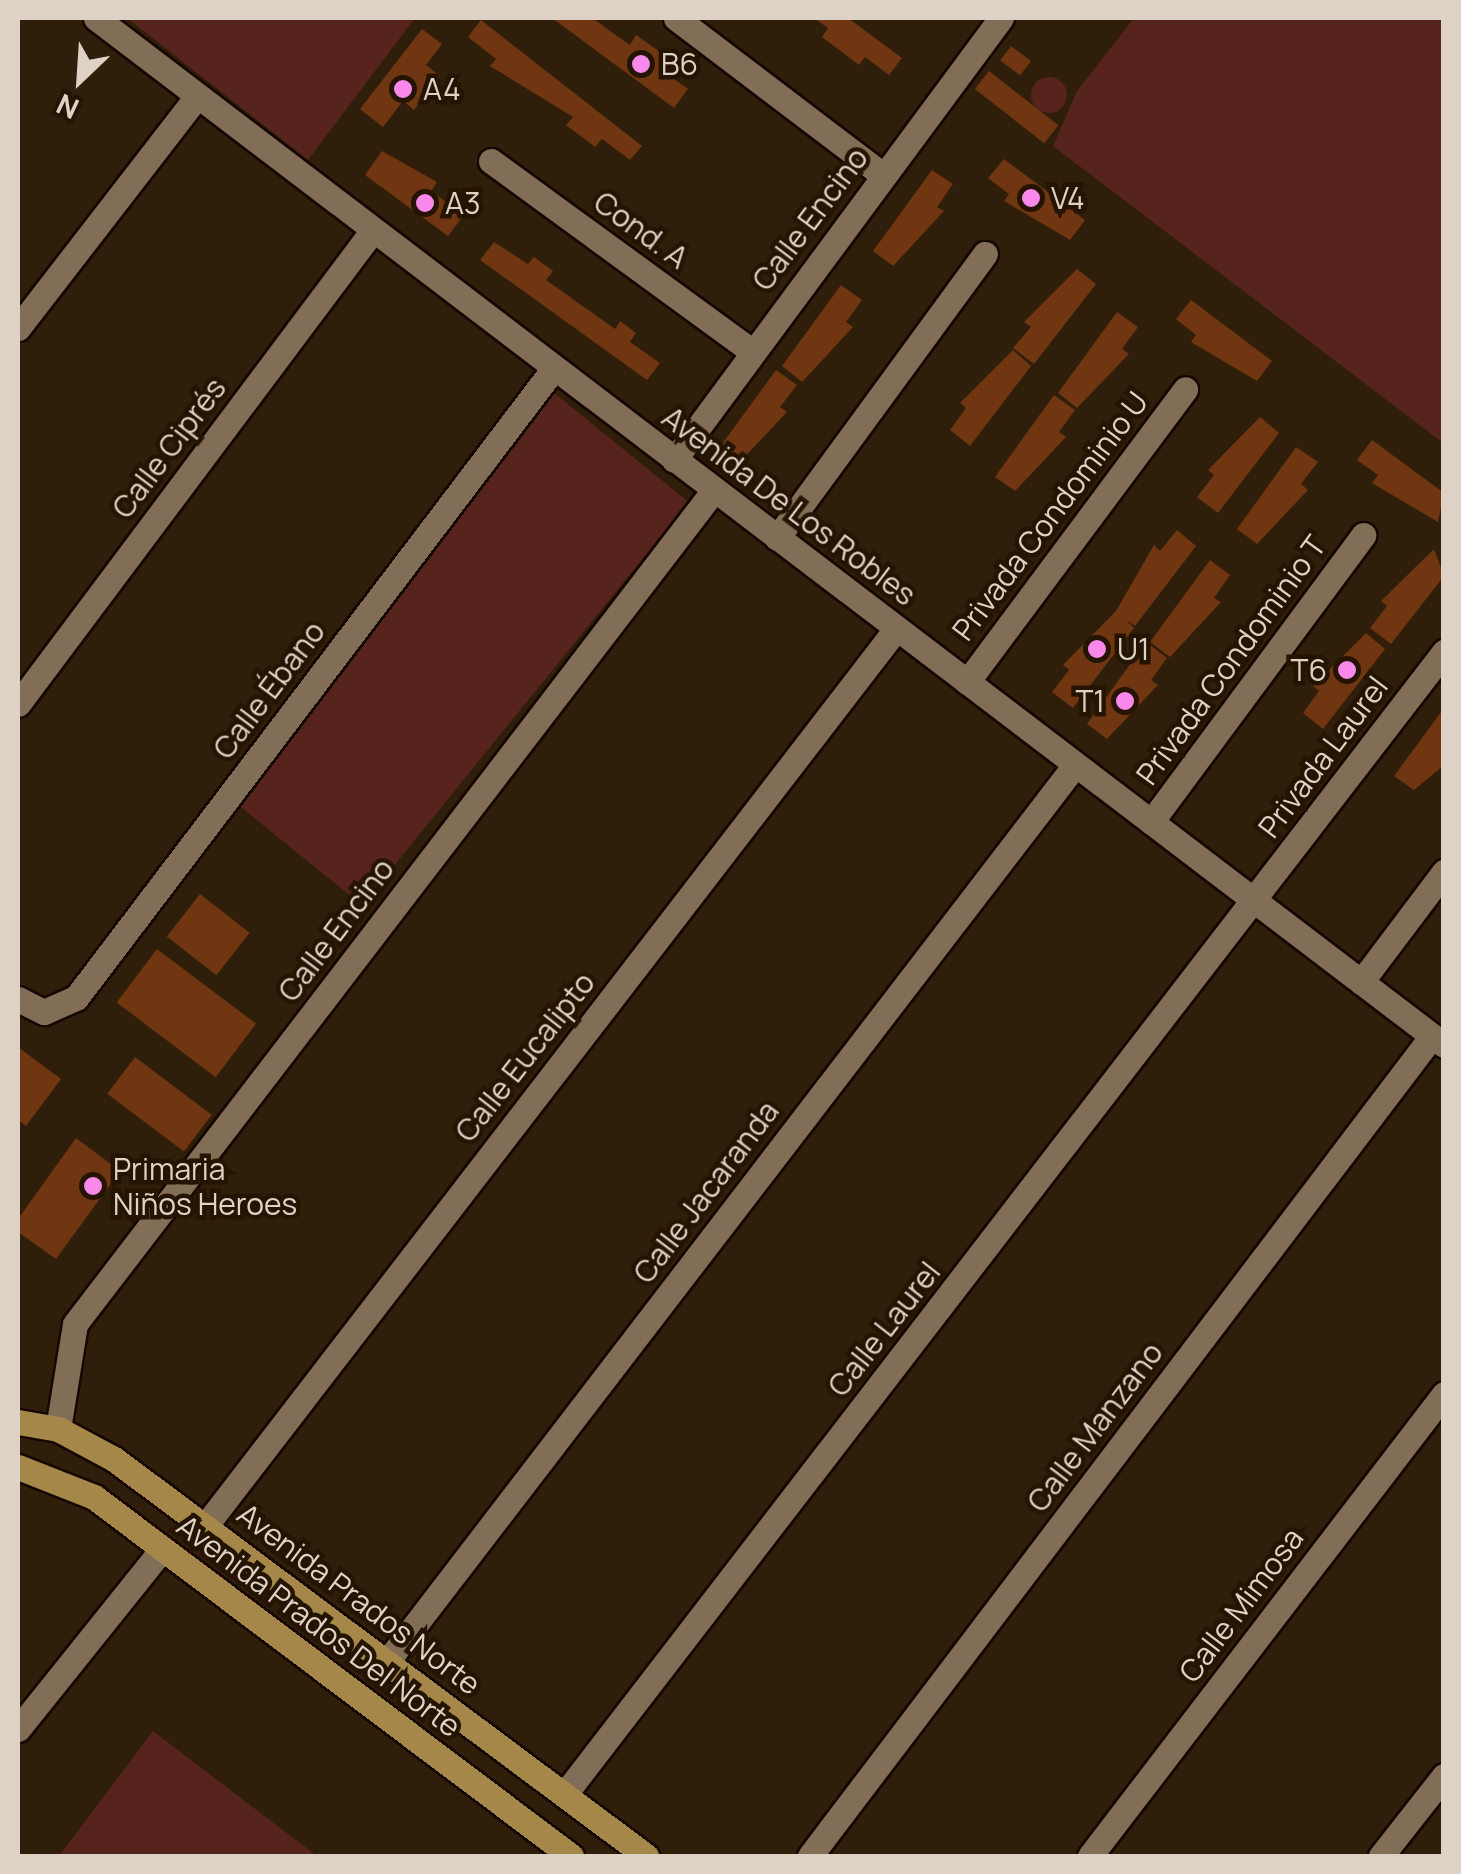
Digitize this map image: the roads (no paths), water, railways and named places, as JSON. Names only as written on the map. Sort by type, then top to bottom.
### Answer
[{"type":"main road","name":"Avenida Prados Norte","points":[[18,1422],[58,1429],[206,1525],[646,1856]]},
{"type":"main road","name":"Avenida Prados Del Norte","points":[[18,1467],[94,1497],[570,1856]]},
{"type":"street","name":"Avenida De Los Robles","points":[[96,18],[1438,1041]]},
{"type":"street","points":[[676,18],[884,175]]},
{"type":"street","name":"Calle Encino","points":[[674,460],[884,175],[988,22]]},
{"type":"street","points":[[18,328],[197,96]]},
{"type":"street","name":"Cond. A","points":[[492,162],[752,351]]},
{"type":"street","name":"Calle Ciprés","points":[[18,704],[373,230]]},
{"type":"street","points":[[777,538],[985,254]]},
{"type":"street","name":"Calle Ébano","points":[[18,998],[44,1012],[76,998],[554,368]]},
{"type":"street","name":"Privada Condominio U","points":[[967,682],[1185,389]]},
{"type":"street","name":"Calle Encino","points":[[58,1429],[75,1324],[714,490]]},
{"type":"street","name":"Privada Condominio T","points":[[1150,822],[1363,535]]},
{"type":"street","name":"Calle Eucalipto","points":[[206,1525],[896,629]]},
{"type":"street","name":"Privada Laurel","points":[[1256,902],[1444,652]]},
{"type":"street","name":"Calle Jacaranda","points":[[389,1659],[1075,764]]},
{"type":"street","points":[[1361,982],[1444,872]]},
{"type":"street","name":"Calle Laurel","points":[[564,1795],[1256,902]]},
{"type":"street","name":"Calle Manzano","points":[[810,1856],[1438,1041]]},
{"type":"street","name":"Calle Mimosa","points":[[1090,1856],[1444,1394]]},
{"type":"street","points":[[18,1729],[162,1548]]},
{"type":"street","points":[[1382,1856],[1444,1776]]},
{"type":"place","name":"B6","points":[[641,64]]},
{"type":"place","name":"A4","points":[[403,89]]},
{"type":"place","name":"V4","points":[[1031,198]]},
{"type":"place","name":"A3","points":[[425,203]]},
{"type":"place","name":"U1","points":[[1097,649]]},
{"type":"place","name":"T6","points":[[1347,670]]},
{"type":"place","name":"T1","points":[[1125,701]]},
{"type":"place","name":"Primaria Niños Heroes","points":[[93,1186]]}]
